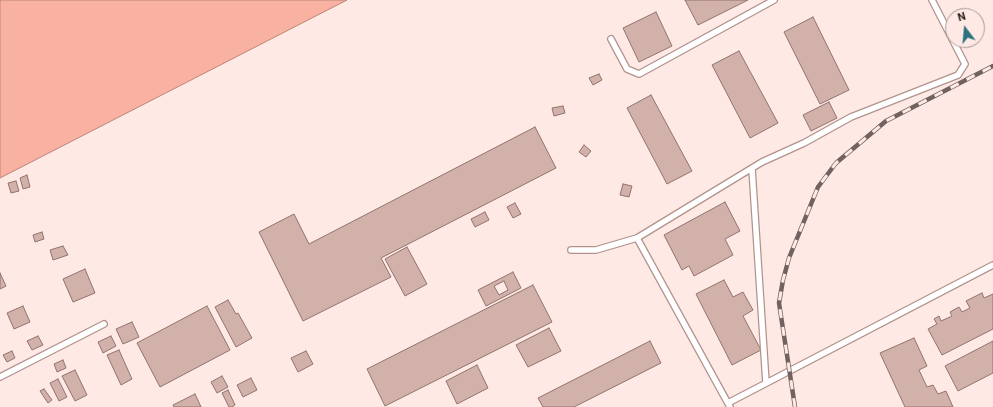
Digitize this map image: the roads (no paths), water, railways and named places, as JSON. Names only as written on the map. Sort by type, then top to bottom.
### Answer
[{"type":"lane","points":[[611,39],[628,69],[639,74],[774,0]]},
{"type":"lane","points":[[571,250],[596,250],[637,238],[762,162],[804,143],[851,117],[958,75],[965,64],[932,0]]},
{"type":"lane","points":[[752,169],[766,383]]},
{"type":"lane","points":[[637,238],[729,405],[766,383],[993,265]]},
{"type":"lane","points":[[0,377],[104,324]]},
{"type":"railway","points":[[795,407],[779,303],[789,258],[818,187],[836,163],[886,121],[993,66]]}]
